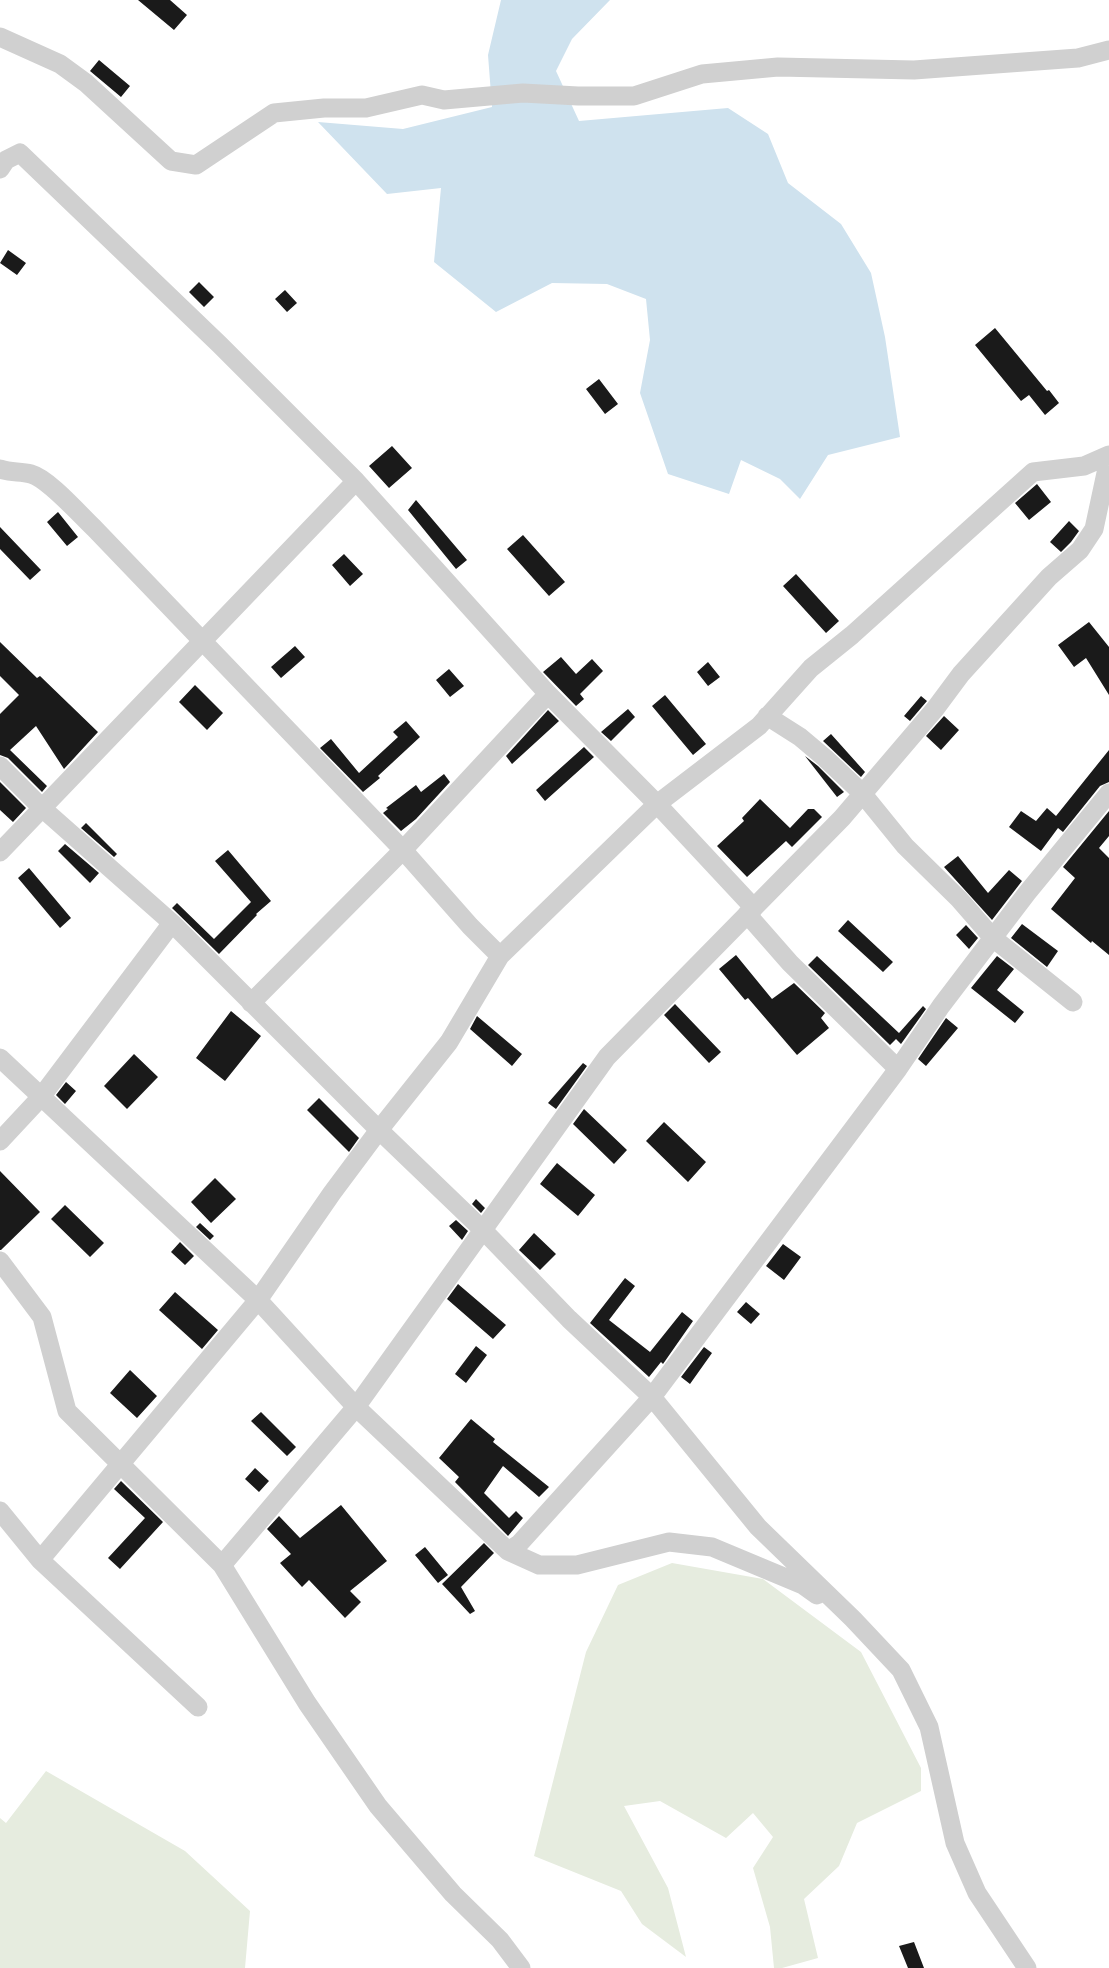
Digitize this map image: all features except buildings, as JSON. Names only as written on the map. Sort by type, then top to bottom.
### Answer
[{"type":"street","points":[[0,37],[60,64],[86,83],[171,161],[196,165],[274,113],[324,108],[366,108],[422,95],[444,100],[523,93],[578,96],[634,96],[702,74],[778,66],[914,70],[1078,58],[1109,50]]},
{"type":"street","points":[[0,169],[6,160],[20,153],[219,344],[356,481],[548,694],[657,804],[750,911],[790,963],[898,1069]]},
{"type":"street","points":[[40,1560],[258,1300],[332,1193],[449,1042],[500,956],[657,804],[759,726],[811,668],[852,635],[1033,472],[1084,466],[1109,454]]},
{"type":"street","points":[[222,1565],[356,1407],[607,1057],[842,818],[935,709],[961,674],[1049,577],[1080,550],[1094,529],[1109,459]]},
{"type":"street","points":[[0,469],[8,472],[32,474],[49,485],[94,528],[201,642],[403,850],[470,926],[500,956]]},
{"type":"street","points":[[0,852],[356,481]]},
{"type":"street","points":[[251,1003],[403,850],[548,694]]},
{"type":"street","points":[[767,716],[806,742],[862,793],[905,846],[958,899],[993,938],[1073,1002]]},
{"type":"street","points":[[0,766],[42,808],[172,923],[379,1130],[484,1231],[569,1319],[652,1397],[758,1527],[853,1619],[901,1670],[930,1727],[955,1843],[977,1893],[1027,1968]]},
{"type":"street","points":[[508,1551],[519,1544],[652,1397],[898,1069],[941,1006],[1027,893],[1109,793]]},
{"type":"street","points":[[0,1140],[42,1097],[172,923]]},
{"type":"street","points":[[0,1058],[258,1300],[356,1407],[508,1551],[539,1565],[577,1565],[669,1542],[712,1547],[802,1585],[853,1619]]},
{"type":"street","points":[[0,1261],[42,1317],[67,1411],[222,1565],[307,1703],[378,1806],[453,1894],[500,1940],[521,1968]]},
{"type":"street","points":[[0,1511],[40,1560],[198,1707]]},
{"type":"shaded area","points":[[672,1563],[763,1579],[861,1652],[921,1768],[921,1791],[857,1823],[839,1866],[804,1899],[818,1958],[782,1968],[774,1968],[770,1927],[753,1868],[773,1837],[753,1813],[726,1838],[660,1801],[624,1806],[668,1888],[686,1957],[642,1924],[621,1891],[534,1856],[586,1652],[618,1585]]},
{"type":"shaded area","points":[[46,1771],[185,1851],[250,1911],[245,1968],[0,1968],[0,1818],[6,1823]]},
{"type":"water","points":[[501,0],[610,0],[572,39],[556,71],[579,121],[728,108],[768,134],[788,183],[841,224],[871,273],[885,337],[900,437],[828,455],[800,499],[780,479],[741,460],[729,494],[668,474],[640,393],[650,340],[646,299],[607,284],[552,283],[496,312],[434,262],[441,188],[387,194],[318,122],[403,129],[492,107],[488,55]]}]
